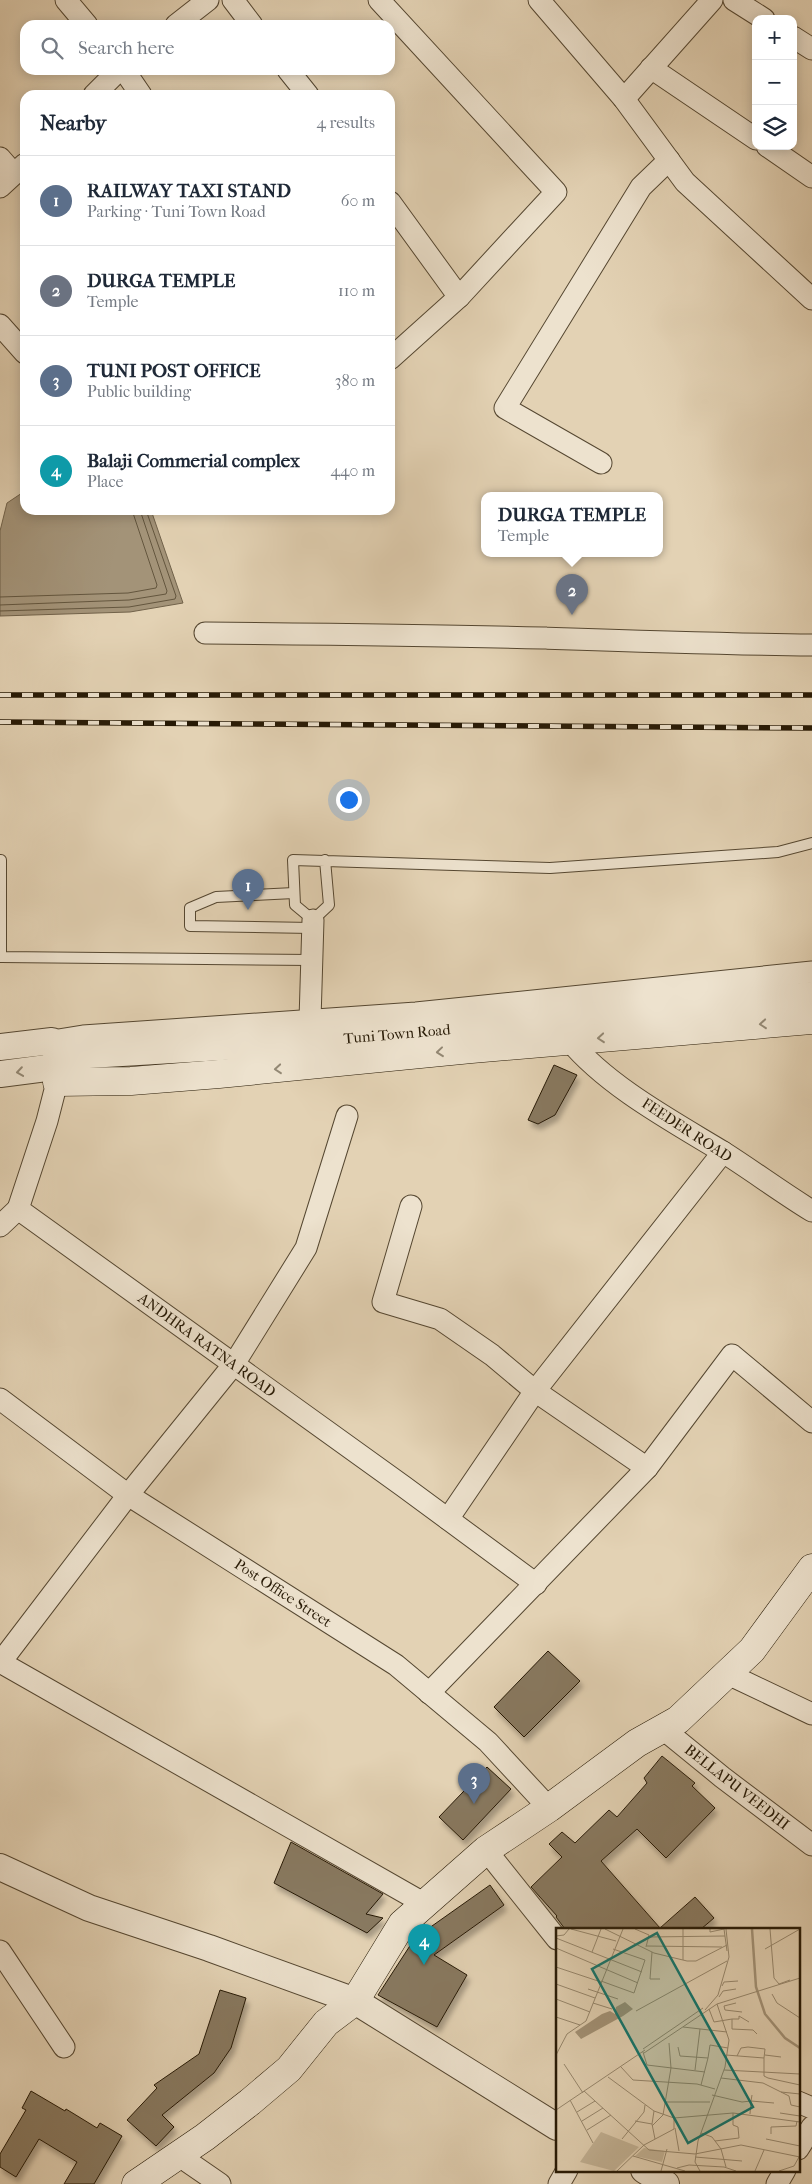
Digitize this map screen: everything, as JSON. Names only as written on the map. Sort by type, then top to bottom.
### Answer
[{"type":"main road","points":[[65,1060],[131,1081],[569,1040],[812,1020]]},
{"type":"main road","points":[[136,2184],[250,2102],[289,2069],[326,2023],[355,2001],[402,1924],[486,1850],[549,1808],[637,1743],[678,1720],[752,1650],[812,1568]]},
{"type":"street","points":[[66,0],[83,20]]},
{"type":"street","points":[[182,20],[208,0]]},
{"type":"street","points":[[233,0],[248,20]]},
{"type":"street","points":[[380,0],[556,192],[459,297],[395,355]]},
{"type":"street","points":[[539,0],[624,99],[685,182],[812,299]]},
{"type":"street","points":[[624,99],[712,0]]},
{"type":"street","points":[[734,0],[758,15]]},
{"type":"street","points":[[797,39],[812,48]]},
{"type":"street","points":[[651,68],[752,136]]},
{"type":"street","points":[[99,90],[115,75]]},
{"type":"street","points":[[127,75],[138,90]]},
{"type":"street","points":[[292,75],[304,90]]},
{"type":"street","points":[[773,150],[812,177]]},
{"type":"street","points":[[0,158],[13,175]]},
{"type":"street","points":[[601,463],[505,408],[642,187],[669,160]]},
{"type":"street","points":[[395,209],[459,297]]},
{"type":"street","points":[[0,325],[20,347]]},
{"type":"street","points":[[205,633],[542,638],[696,644],[812,645]]},
{"type":"street","points":[[310,1020],[313,924]]},
{"type":"street","points":[[0,1226],[18,1209],[65,1060],[83,1036],[416,1013],[812,972]]},
{"type":"street","name":"Tuni Town Road","points":[[0,1074],[65,1060],[324,1041],[812,995]]},
{"type":"street","name":"FEEDER ROAD","points":[[569,1040],[583,1058],[614,1082],[812,1211]]},
{"type":"street","name":"Tuni Town Road","points":[[0,1048],[65,1060]]},
{"type":"street","points":[[347,1116],[306,1248],[234,1364],[128,1495],[0,1663],[425,1904]]},
{"type":"street","points":[[448,1519],[534,1391],[723,1152]]},
{"type":"street","points":[[411,1206],[383,1302],[440,1319],[492,1355],[534,1391],[647,1468]]},
{"type":"street","name":"ANDHRA RATNA ROAD","points":[[18,1209],[536,1584]]},
{"type":"street","points":[[429,1693],[647,1468],[732,1355],[812,1422]]},
{"type":"street","name":"Post Office Street","points":[[0,1399],[128,1495],[396,1665],[488,1742],[549,1808]]},
{"type":"street","points":[[726,1673],[812,1714]]},
{"type":"street","name":"BELLAPU VEEDHI","points":[[662,1728],[722,1777],[812,1845]]},
{"type":"street","points":[[486,1850],[556,1938]]},
{"type":"street","points":[[0,1867],[89,1908],[209,1948],[355,2001],[556,2126]]},
{"type":"street","points":[[0,1951],[64,2047]]},
{"type":"street","points":[[800,2103],[812,2108]]},
{"type":"street","points":[[800,2146],[812,2127]]},
{"type":"street","points":[[178,2155],[220,2184]]},
{"type":"street","points":[[558,2184],[566,2172]]},
{"type":"street","points":[[647,2172],[666,2184]]},
{"type":"street","points":[[777,2184],[784,2172]]},
{"type":"lane","points":[[313,924],[295,905],[293,860],[550,868],[778,852],[812,843]]},
{"type":"lane","points":[[1,860],[1,957],[311,960]]},
{"type":"lane","points":[[294,893],[216,897],[190,908],[190,926],[313,924],[329,905],[325,860]]},
{"type":"water","points":[[20,494],[20,515],[153,515],[183,603],[130,612],[0,616],[0,531],[7,503]]},
{"type":"building","points":[[554,1065],[577,1075],[555,1115],[538,1124],[528,1120]]},
{"type":"building","points":[[548,1651],[580,1681],[524,1737],[494,1707]]},
{"type":"building","points":[[662,1756],[695,1783],[692,1786],[715,1808],[666,1858],[637,1829],[601,1861],[660,1928],[564,1928],[557,1916],[531,1887],[562,1857],[549,1844],[562,1832],[575,1843],[609,1810],[617,1817],[647,1783],[644,1778]]},
{"type":"building","points":[[487,1767],[511,1789],[463,1840],[439,1817]]},
{"type":"building","points":[[291,1842],[383,1894],[366,1914],[383,1918],[367,1933],[274,1883]]},
{"type":"building","points":[[490,1885],[504,1905],[434,1955],[467,1975],[437,2027],[378,1995],[415,1938]]},
{"type":"building","points":[[695,1897],[714,1918],[702,1928],[660,1928]]},
{"type":"building","points":[[220,1990],[246,1998],[231,2048],[214,2073],[162,2115],[174,2127],[156,2146],[127,2120],[157,2088],[154,2085],[199,2054]]},
{"type":"building","points":[[31,2091],[97,2128],[100,2123],[122,2136],[94,2184],[64,2184],[77,2162],[39,2139],[16,2177],[0,2167],[0,2154],[26,2110],[22,2108]]},
{"type":"railway","points":[[0,695],[812,695]]},
{"type":"railway","points":[[0,722],[812,728]]},
{"type":"place","name":"DURGA TEMPLE","points":[[572,615]]},
{"type":"place","name":"RAILWAY TAXI STAND","points":[[248,910]]},
{"type":"place","name":"TUNI POST OFFICE","points":[[474,1804]]},
{"type":"place","name":"Balaji Commerial complex","points":[[424,1965]]}]
